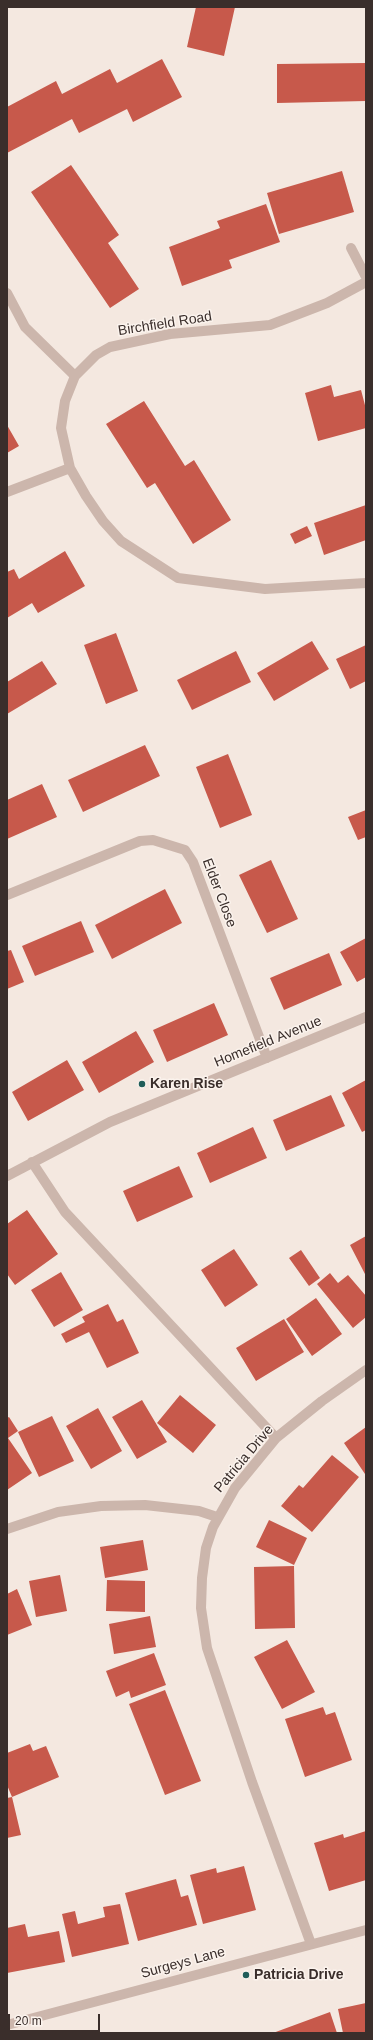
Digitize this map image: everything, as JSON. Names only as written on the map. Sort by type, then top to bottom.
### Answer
[{"type":"street","points":[[351,248],[366,277]]},
{"type":"street","name":"Birchfield Road","points":[[366,282],[327,303],[270,325],[170,334],[110,347],[96,354],[76,376],[65,401],[61,428],[70,468],[86,496],[121,541],[178,578],[265,589],[366,583]]},
{"type":"street","points":[[7,292],[25,327],[76,376]]},
{"type":"street","points":[[7,492],[70,468]]},
{"type":"street","name":"Elder Close","points":[[7,895],[140,841],[159,842],[185,850],[193,862],[267,1058]]},
{"type":"street","name":"Homefield Avenue","points":[[7,1176],[110,1122],[366,1017]]},
{"type":"street","points":[[32,1162],[65,1212],[276,1438]]},
{"type":"street","name":"Patricia Drive","points":[[311,1944],[252,1782],[207,1648],[201,1608],[202,1578],[206,1548],[217,1517],[235,1488],[276,1438],[322,1401],[366,1370]]},
{"type":"street","points":[[7,1529],[58,1512],[101,1506],[145,1505],[199,1511],[217,1517]]},
{"type":"street","name":"Surgeys Lane","points":[[7,2025],[366,1930]]},
{"type":"building","points":[[196,7],[235,7],[224,56],[187,47]]},
{"type":"building","points":[[162,59],[182,97],[133,122],[127,109],[79,133],[72,119],[7,153],[7,107],[56,81],[62,94],[110,69],[117,83]]},
{"type":"building","points":[[366,63],[366,101],[277,103],[277,64]]},
{"type":"building","points":[[71,165],[119,235],[108,243],[139,289],[110,308],[31,192]]},
{"type":"building","points":[[342,171],[354,212],[279,234],[267,193]]},
{"type":"building","points":[[266,204],[280,242],[229,260],[232,268],[182,286],[169,247],[220,228],[217,221]]},
{"type":"building","points":[[331,385],[334,397],[361,390],[366,409],[366,428],[318,441],[305,393]]},
{"type":"building","points":[[144,401],[185,466],[194,460],[231,520],[193,544],[155,483],[147,488],[106,424]]},
{"type":"building","points":[[7,425],[19,446],[7,453]]},
{"type":"building","points":[[366,505],[366,540],[324,555],[314,523]]},
{"type":"building","points":[[307,526],[312,536],[295,544],[290,534]]},
{"type":"building","points":[[65,551],[85,586],[38,613],[32,603],[7,618],[7,572],[14,569],[19,579]]},
{"type":"building","points":[[116,633],[138,691],[106,704],[84,645]]},
{"type":"building","points":[[312,641],[329,669],[274,701],[257,673]]},
{"type":"building","points":[[366,645],[366,681],[350,689],[336,659]]},
{"type":"building","points":[[236,651],[251,682],[192,710],[177,680]]},
{"type":"building","points":[[42,661],[57,684],[7,714],[7,682]]},
{"type":"building","points":[[145,745],[160,776],[83,812],[68,780]]},
{"type":"building","points":[[228,754],[252,815],[220,828],[196,767]]},
{"type":"building","points":[[42,784],[57,817],[7,839],[7,800]]},
{"type":"building","points":[[366,810],[366,837],[358,840],[348,817]]},
{"type":"building","points":[[271,860],[298,919],[267,933],[239,875]]},
{"type":"building","points":[[165,889],[182,923],[112,959],[95,925]]},
{"type":"building","points":[[81,921],[94,952],[35,976],[22,946]]},
{"type":"building","points":[[366,938],[366,977],[357,982],[340,952]]},
{"type":"building","points":[[11,950],[24,982],[7,989],[7,951]]},
{"type":"building","points":[[329,953],[342,985],[284,1010],[270,978]]},
{"type":"building","points":[[214,1003],[228,1035],[167,1062],[153,1030]]},
{"type":"building","points":[[136,1031],[154,1062],[99,1093],[82,1062]]},
{"type":"building","points":[[67,1060],[84,1090],[28,1121],[12,1092]]},
{"type":"building","points":[[366,1080],[366,1130],[362,1132],[342,1093]]},
{"type":"building","points":[[331,1095],[345,1126],[286,1151],[273,1120]]},
{"type":"building","points":[[253,1127],[267,1158],[210,1183],[197,1153]]},
{"type":"building","points":[[179,1166],[193,1197],[137,1222],[123,1191]]},
{"type":"building","points":[[27,1210],[58,1254],[15,1285],[7,1274],[7,1224]]},
{"type":"building","points":[[366,1236],[366,1276],[350,1245]]},
{"type":"building","points":[[234,1249],[258,1285],[225,1307],[201,1270]]},
{"type":"building","points":[[301,1250],[320,1278],[309,1286],[289,1258]]},
{"type":"building","points":[[61,1272],[83,1310],[54,1327],[31,1290]]},
{"type":"building","points":[[330,1273],[338,1283],[348,1275],[366,1296],[366,1317],[353,1328],[317,1284]]},
{"type":"building","points":[[316,1298],[342,1334],[312,1356],[286,1319]]},
{"type":"building","points":[[108,1304],[117,1322],[123,1319],[139,1353],[107,1368],[89,1332],[66,1343],[61,1334],[85,1322],[82,1317]]},
{"type":"building","points":[[284,1319],[304,1352],[256,1381],[236,1348]]},
{"type":"building","points":[[180,1395],[216,1425],[193,1453],[157,1423]]},
{"type":"building","points":[[142,1400],[167,1442],[137,1459],[112,1417]]},
{"type":"building","points":[[98,1408],[122,1451],[91,1469],[66,1426]]},
{"type":"building","points":[[52,1416],[74,1461],[39,1477],[18,1432]]},
{"type":"building","points":[[9,1417],[18,1431],[8,1438],[32,1473],[7,1490],[7,1418]]},
{"type":"building","points":[[366,1427],[366,1473],[365,1474],[344,1443]]},
{"type":"building","points":[[332,1455],[359,1477],[312,1532],[281,1506],[299,1485],[303,1488]]},
{"type":"building","points":[[269,1520],[307,1538],[294,1565],[256,1547]]},
{"type":"building","points":[[143,1540],[148,1570],[105,1578],[100,1547]]},
{"type":"building","points":[[294,1566],[295,1628],[255,1629],[254,1567]]},
{"type":"building","points":[[60,1575],[67,1611],[36,1617],[29,1581]]},
{"type":"building","points":[[107,1580],[145,1581],[145,1612],[106,1611]]},
{"type":"building","points":[[17,1589],[32,1625],[7,1635],[7,1594]]},
{"type":"building","points":[[150,1616],[156,1647],[114,1654],[109,1624]]},
{"type":"building","points":[[287,1640],[315,1692],[282,1709],[254,1657]]},
{"type":"building","points":[[154,1653],[166,1685],[131,1698],[129,1691],[116,1697],[106,1671]]},
{"type":"building","points":[[165,1690],[201,1781],[165,1795],[129,1704]]},
{"type":"building","points":[[323,1707],[326,1715],[335,1712],[352,1760],[305,1777],[285,1719]]},
{"type":"building","points":[[30,1744],[33,1751],[46,1746],[59,1777],[12,1797],[7,1785],[7,1753]]},
{"type":"building","points":[[12,1797],[21,1835],[7,1838],[7,1798]]},
{"type":"building","points":[[366,1831],[366,1880],[329,1891],[314,1843],[343,1834],[344,1838]]},
{"type":"building","points":[[244,1866],[256,1910],[203,1924],[190,1875],[216,1868],[217,1873]]},
{"type":"building","points":[[176,1879],[181,1897],[188,1895],[197,1925],[138,1941],[125,1893]]},
{"type":"building","points":[[120,1904],[129,1944],[72,1957],[62,1914],[75,1911],[78,1924],[105,1917],[103,1907]]},
{"type":"building","points":[[25,1924],[28,1937],[59,1931],[65,1962],[7,1973],[7,1928]]},
{"type":"building","points":[[366,2003],[366,2033],[343,2033],[338,2009]]},
{"type":"building","points":[[330,2012],[337,2033],[273,2033]]},
{"type":"place","name":"Karen Rise","points":[[142,1084]]},
{"type":"place","name":"Patricia Drive","points":[[246,1975]]}]
